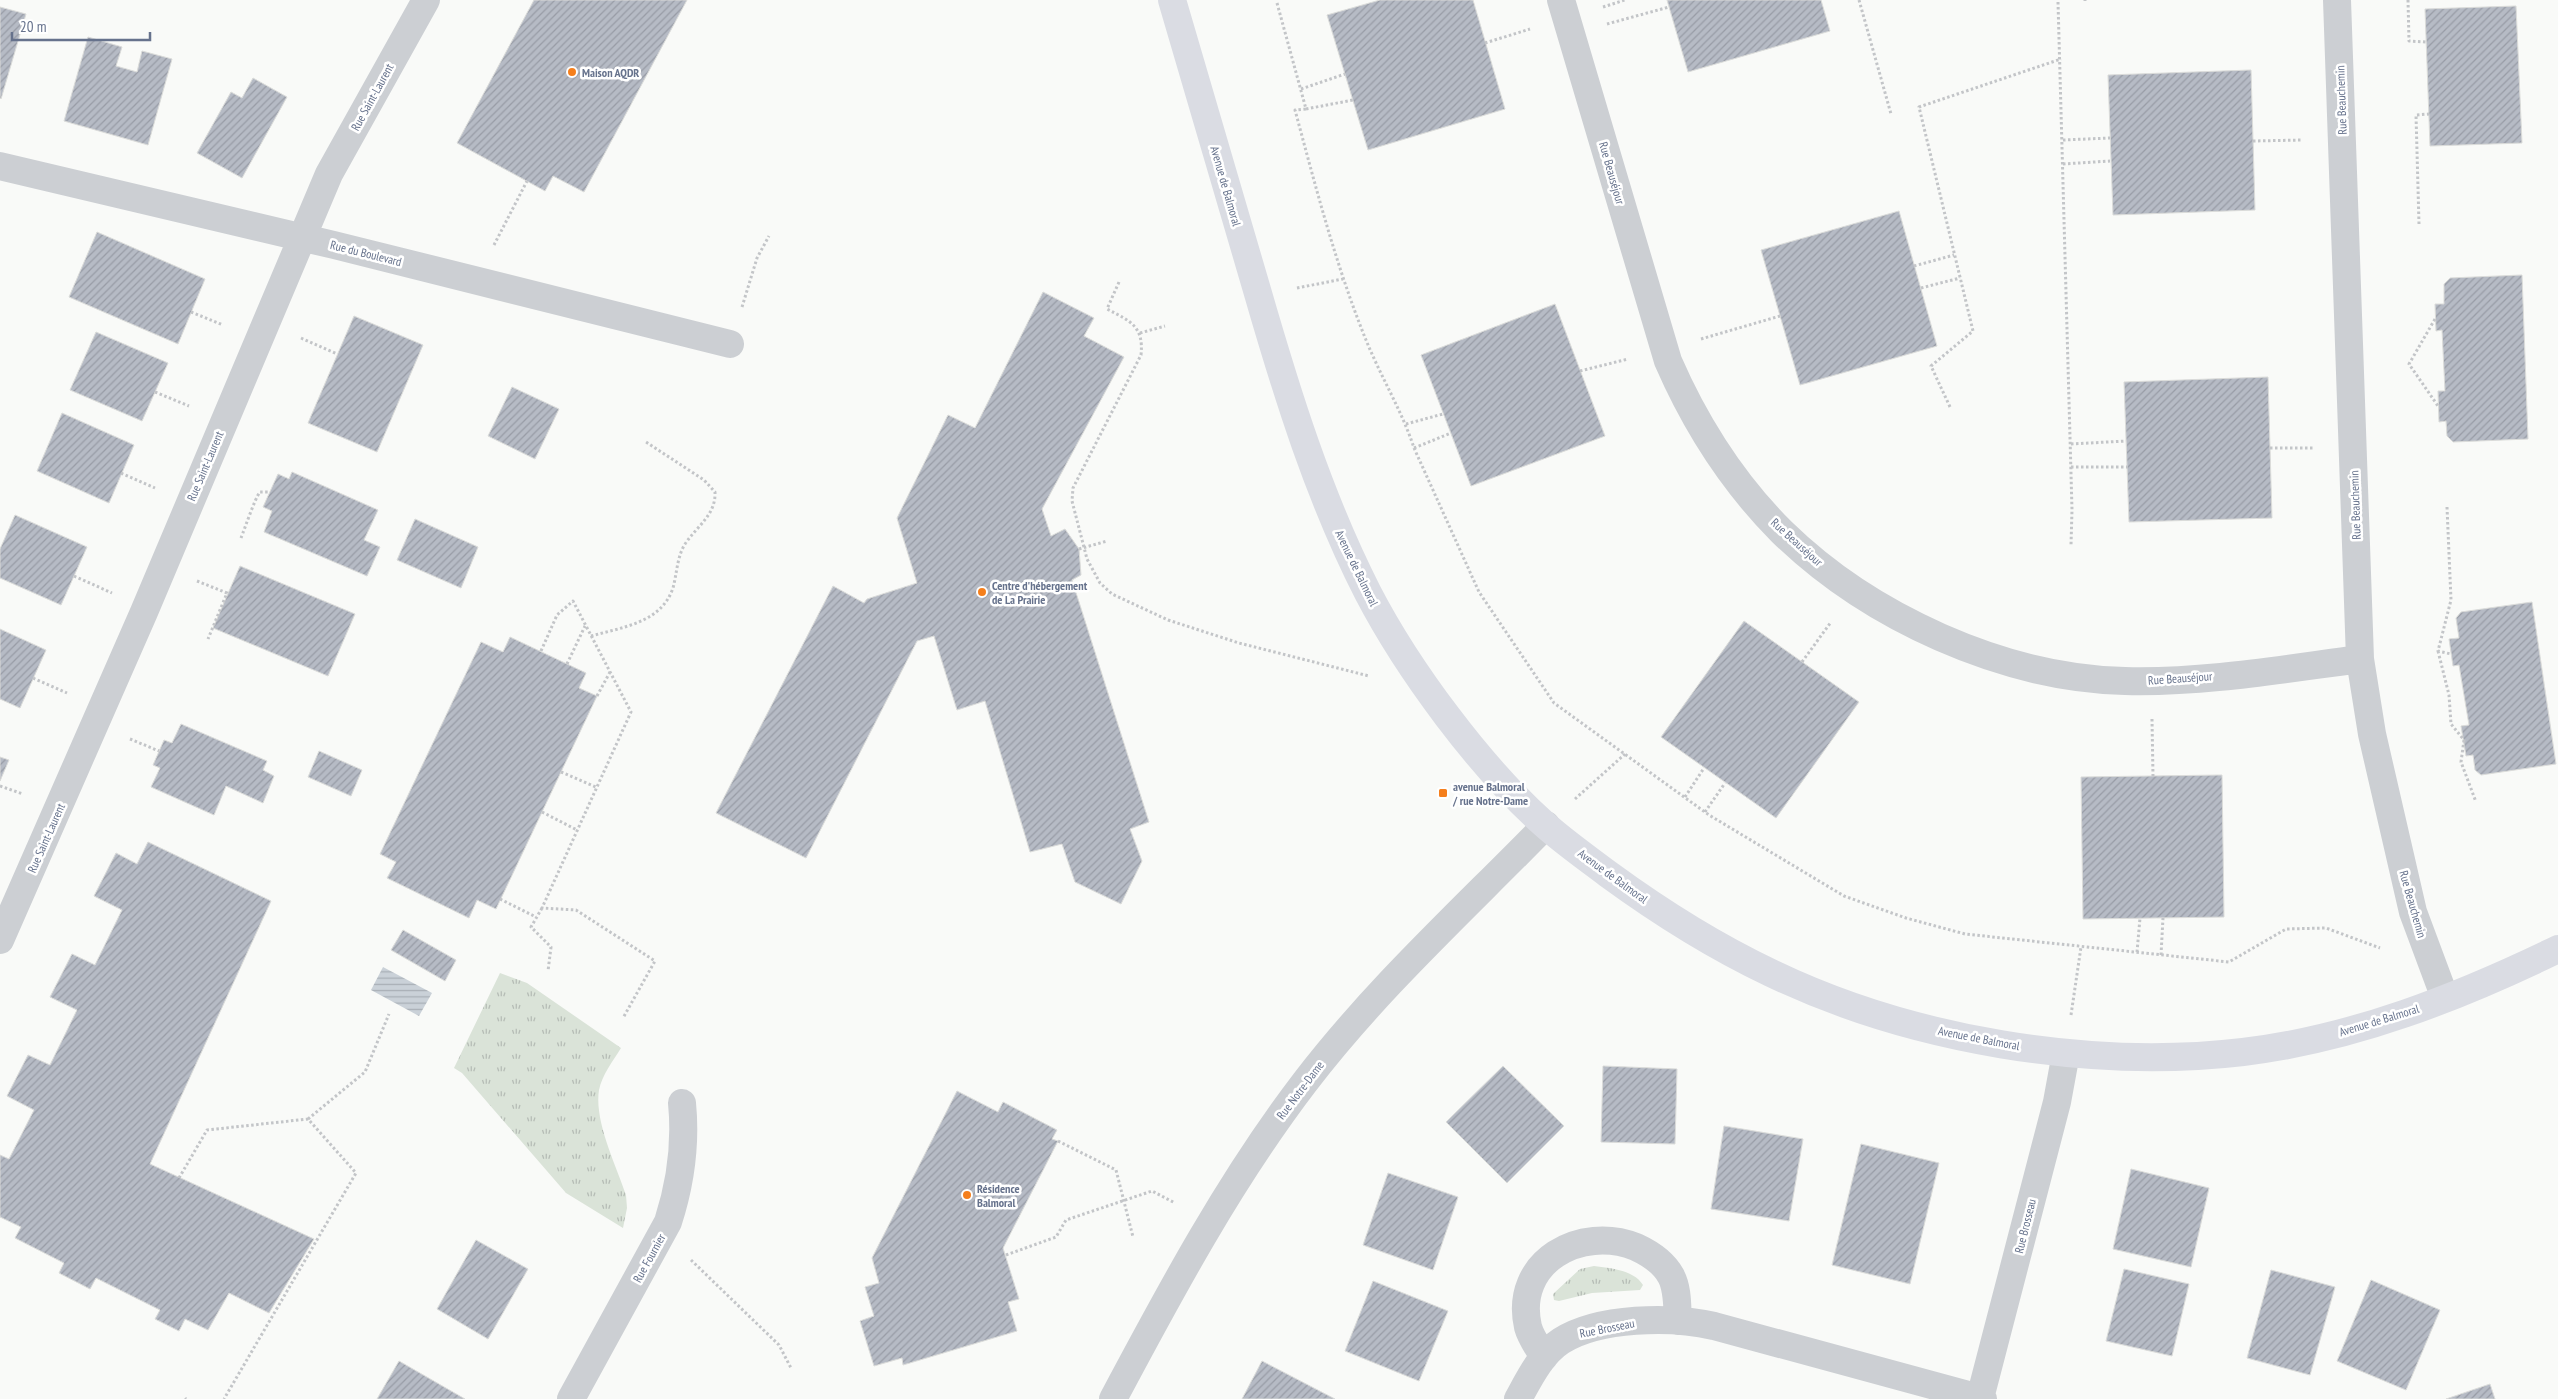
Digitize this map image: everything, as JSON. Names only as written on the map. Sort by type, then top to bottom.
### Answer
[{"type":"street","name":"Rue Saint-Laurent","points":[[0,940],[144,612],[329,174],[426,0]]},
{"type":"street","name":"Avenue de Balmoral","points":[[1172,0],[1258,295],[1307,451],[1345,545],[1369,594],[1397,643],[1449,717],[1522,803],[1546,825],[1634,893],[1675,921],[1771,974],[1822,996],[1919,1025],[1975,1039],[2066,1052],[2147,1058],[2247,1051],[2299,1043],[2398,1016],[2445,998],[2558,949]]},
{"type":"street","name":"Rue Beauchemin","points":[[2337,0],[2360,659],[2372,734],[2413,912],[2445,998]]},
{"type":"street","name":"Rue Beauséjour","points":[[1566,17],[1668,361],[1686,402],[1745,490],[1782,532],[1815,561],[1911,624],[1959,647],[2011,663],[2068,675],[2124,681],[2177,680],[2360,659]]},
{"type":"street","name":"Rue du Boulevard","points":[[0,166],[730,344]]},
{"type":"street","name":"Rue Notre-Dame","points":[[1113,1399],[1197,1245],[1268,1133],[1306,1081],[1390,982],[1546,825]]},
{"type":"street","name":"Rue Brosseau","points":[[1518,1399],[1544,1357],[1559,1342],[1578,1332],[1635,1322],[1678,1321],[1714,1326],[1982,1399],[2050,1126],[2066,1052]]},
{"type":"street","name":"Rue Fournier","points":[[571,1399],[668,1222],[676,1198],[682,1161],[685,1131],[682,1103]]},
{"type":"street","points":[[1544,1357],[1534,1342],[1528,1327],[1528,1297],[1531,1283],[1541,1267],[1556,1252],[1571,1244],[1589,1240],[1609,1240],[1627,1243],[1645,1251],[1671,1275],[1675,1285],[1678,1321]]},
{"type":"path","points":[[1859,0],[1890,114]]},
{"type":"path","points":[[2408,0],[2409,41],[2426,42]]},
{"type":"path","points":[[2058,2],[2071,444],[2071,545]]},
{"type":"path","points":[[1278,3],[1306,109]]},
{"type":"path","points":[[1485,43],[1566,17],[1669,7]]},
{"type":"path","points":[[1950,407],[1931,366],[1973,331],[1919,107],[2061,59]]},
{"type":"path","points":[[1301,89],[1345,74]]},
{"type":"path","points":[[1353,100],[1295,110],[1343,279],[1366,342],[1406,424],[1414,448],[1479,592],[1554,703],[1705,812],[1844,896],[1965,934],[2229,962],[2286,929],[2326,928],[2380,948]]},
{"type":"path","points":[[2419,224],[2416,115],[2429,114]]},
{"type":"path","points":[[2063,140],[2110,138]]},
{"type":"path","points":[[2253,141],[2342,139]]},
{"type":"path","points":[[2063,164],[2110,161]]},
{"type":"path","points":[[493,247],[527,181]]},
{"type":"path","points":[[730,344],[757,258],[769,236]]},
{"type":"path","points":[[1914,266],[1954,256]]},
{"type":"path","points":[[1921,288],[1960,278]]},
{"type":"path","points":[[1258,295],[1343,279]]},
{"type":"path","points":[[1119,282],[1107,308],[1125,318],[1137,328],[1142,340],[1141,355],[1073,488],[1072,502],[1087,560],[1100,584],[1112,594],[1168,620],[1239,643],[1369,676]]},
{"type":"path","points":[[191,312],[232,329]]},
{"type":"path","points":[[2435,319],[2409,364],[2438,406]]},
{"type":"path","points":[[1140,333],[1165,326]]},
{"type":"path","points":[[299,336],[337,354]]},
{"type":"path","points":[[155,392],[190,407]]},
{"type":"path","points":[[1406,424],[1443,414]]},
{"type":"path","points":[[1414,448],[1450,432]]},
{"type":"path","points":[[2071,444],[2126,441]]},
{"type":"path","points":[[591,636],[652,618],[667,604],[684,547],[708,516],[715,503],[715,492],[704,480],[646,442]]},
{"type":"path","points":[[2270,448],[2353,448]]},
{"type":"path","points":[[2071,467],[2127,467]]},
{"type":"path","points":[[122,474],[156,489]]},
{"type":"path","points":[[240,538],[255,504],[256,497],[260,492],[270,492]]},
{"type":"path","points":[[2446,507],[2451,600],[2438,651],[2449,695],[2451,724],[2464,740],[2461,762],[2476,802]]},
{"type":"path","points":[[1079,549],[1106,541]]},
{"type":"path","points":[[74,576],[120,596]]},
{"type":"path","points":[[194,580],[227,593],[208,639]]},
{"type":"path","points":[[1802,662],[1855,588]]},
{"type":"path","points":[[541,651],[557,616],[573,601],[631,712],[542,908],[531,927],[550,947],[548,971]]},
{"type":"path","points":[[566,664],[585,625]]},
{"type":"path","points":[[2438,651],[2451,654]]},
{"type":"path","points":[[597,696],[610,672]]},
{"type":"path","points":[[33,678],[69,694]]},
{"type":"path","points":[[2151,680],[2153,776]]},
{"type":"path","points":[[126,737],[159,752]]},
{"type":"path","points":[[1574,800],[1625,754]]},
{"type":"path","points":[[1684,797],[1704,768]]},
{"type":"path","points":[[561,772],[596,788]]},
{"type":"path","points":[[1705,812],[1725,782]]},
{"type":"path","points":[[0,786],[26,795]]},
{"type":"path","points":[[542,812],[577,830]]},
{"type":"path","points":[[500,899],[536,917]]},
{"type":"path","points":[[542,908],[576,910],[655,961],[623,1018]]},
{"type":"path","points":[[2138,952],[2140,918]]},
{"type":"path","points":[[2160,955],[2163,918]]},
{"type":"path","points":[[2066,1052],[2081,947]]},
{"type":"path","points":[[179,1178],[207,1130],[308,1119],[365,1072],[389,1014]]},
{"type":"path","points":[[224,1399],[356,1173],[308,1119]]},
{"type":"path","points":[[1058,1141],[1116,1170],[1133,1237]]},
{"type":"path","points":[[1006,1255],[1056,1237],[1066,1220],[1152,1191],[1174,1203]]},
{"type":"path","points":[[658,1242],[694,1261],[780,1345],[791,1368]]},
{"type":"green space","points":[[500,973],[527,983],[621,1048],[603,1079],[599,1090],[598,1102],[603,1129],[626,1195],[627,1208],[623,1228],[566,1193],[462,1073],[454,1068]]},
{"type":"green space","points":[[1594,1266],[1628,1273],[1643,1285],[1640,1290],[1592,1293],[1559,1301],[1554,1300],[1553,1294],[1580,1269]]},
{"type":"shaded area","points":[[383,967],[432,993],[419,1016],[371,990]]},
{"type":"building","name":"Maison AQDR","points":[[534,0],[687,0],[584,192],[553,176],[545,191],[457,143]]},
{"type":"building","points":[[1380,0],[1473,0],[1505,109],[1368,150],[1327,15]]},
{"type":"building","points":[[1667,0],[1821,0],[1830,31],[1688,72]]},
{"type":"building","points":[[2516,6],[2522,143],[2430,146],[2425,9]]},
{"type":"building","points":[[0,7],[26,14],[1,99],[0,98]]},
{"type":"building","points":[[88,37],[122,47],[116,66],[137,72],[142,51],[172,59],[148,145],[64,121]]},
{"type":"building","points":[[2251,70],[2255,210],[2113,215],[2108,75]]},
{"type":"building","points":[[253,78],[287,97],[242,178],[197,153],[231,92],[242,98]]},
{"type":"building","points":[[1899,211],[1937,346],[1800,385],[1761,250]]},
{"type":"building","points":[[97,232],[205,279],[178,344],[69,297]]},
{"type":"building","points":[[2522,275],[2528,439],[2453,442],[2447,436],[2446,421],[2439,422],[2438,391],[2445,391],[2442,330],[2436,331],[2435,304],[2444,304],[2444,284],[2450,278]]},
{"type":"building","name":"Centre d'hébergement de La Prairie","points":[[1043,292],[1094,318],[1084,336],[1124,357],[1042,509],[1051,536],[1065,529],[1079,549],[1081,575],[1072,580],[1149,822],[1130,829],[1142,861],[1121,904],[1075,882],[1062,844],[1030,852],[985,701],[957,710],[934,636],[917,641],[806,858],[716,813],[833,586],[864,603],[867,599],[917,583],[897,518],[948,415],[975,428]]},
{"type":"building","points":[[1555,304],[1605,436],[1471,486],[1421,355]]},
{"type":"building","points":[[354,316],[423,345],[377,452],[308,423]]},
{"type":"building","points":[[96,332],[168,363],[142,421],[70,390]]},
{"type":"building","points":[[2268,377],[2272,518],[2129,522],[2124,382]]},
{"type":"building","points":[[512,387],[559,409],[535,459],[488,436]]},
{"type":"building","points":[[62,413],[134,445],[109,503],[37,471]]},
{"type":"building","points":[[292,472],[378,510],[364,540],[380,547],[367,576],[264,532],[272,511],[263,507],[278,474],[289,479]]},
{"type":"building","points":[[15,515],[87,547],[61,605],[0,578],[0,549]]},
{"type":"building","points":[[415,519],[478,547],[461,588],[397,560]]},
{"type":"building","points":[[240,566],[355,614],[328,676],[213,628]]},
{"type":"building","points":[[2532,602],[2556,764],[2481,775],[2475,770],[2473,755],[2466,756],[2461,726],[2469,725],[2459,665],[2453,666],[2449,639],[2459,638],[2456,618],[2461,612]]},
{"type":"building","points":[[1744,621],[1859,702],[1776,818],[1661,737]]},
{"type":"building","points":[[0,629],[46,650],[20,708],[0,699]]},
{"type":"building","points":[[510,637],[586,673],[579,688],[597,696],[496,909],[477,900],[469,918],[387,878],[396,862],[380,854],[481,642],[503,652]]},
{"type":"building","points":[[181,724],[267,761],[263,770],[274,776],[263,803],[226,786],[214,815],[151,787],[160,768],[153,765],[164,740],[172,743]]},
{"type":"building","points":[[319,751],[362,770],[351,796],[308,777]]},
{"type":"building","points":[[0,757],[9,760],[0,781]]},
{"type":"building","points":[[2222,775],[2224,917],[2083,919],[2081,777]]},
{"type":"building","points":[[148,842],[271,901],[150,1164],[314,1239],[269,1313],[229,1293],[208,1330],[185,1319],[179,1331],[155,1319],[160,1310],[96,1278],[90,1289],[59,1273],[64,1263],[15,1238],[21,1227],[0,1217],[0,1155],[9,1159],[34,1110],[7,1096],[28,1055],[50,1065],[77,1010],[50,997],[72,954],[95,965],[122,910],[94,896],[116,853],[137,864]]},
{"type":"building","points":[[403,930],[456,960],[445,981],[391,950]]},
{"type":"building","points":[[1503,1066],[1564,1126],[1507,1183],[1446,1122]]},
{"type":"building","points":[[1603,1066],[1677,1069],[1675,1144],[1601,1142]]},
{"type":"building","name":"Résidence Balmoral","points":[[957,1091],[998,1112],[1003,1102],[1057,1130],[1052,1139],[1058,1141],[1003,1248],[1019,1299],[1008,1302],[1017,1331],[903,1365],[902,1358],[874,1366],[860,1321],[874,1316],[865,1287],[879,1283],[872,1258]]},
{"type":"building","points":[[1724,1126],[1803,1139],[1789,1221],[1711,1209]]},
{"type":"building","points":[[1861,1144],[1939,1163],[1910,1284],[1832,1265]]},
{"type":"building","points":[[2131,1169],[2209,1188],[2191,1267],[2113,1249]]},
{"type":"building","points":[[1388,1173],[1458,1197],[1433,1270],[1363,1245]]},
{"type":"building","points":[[476,1240],[528,1269],[488,1339],[437,1309]]},
{"type":"building","points":[[2124,1269],[2189,1284],[2172,1356],[2106,1341]]},
{"type":"building","points":[[2271,1270],[2335,1287],[2310,1375],[2247,1358]]},
{"type":"building","points":[[2371,1280],[2440,1310],[2406,1390],[2337,1361]]},
{"type":"building","points":[[1373,1281],[1448,1311],[1419,1381],[1345,1351]]},
{"type":"building","points":[[399,1361],[465,1399],[377,1399]]},
{"type":"building","points":[[1262,1361],[1335,1399],[1242,1399]]},
{"type":"building","points":[[2490,1384],[2495,1399],[2446,1399]]},
{"type":"place","name":"Maison AQDR","points":[[572,72]]},
{"type":"place","name":"Centre d'hébergement de La Prairie","points":[[982,592]]},
{"type":"place","name":"avenue Balmoral / rue Notre-Dame","points":[[1443,793]]},
{"type":"place","name":"Résidence Balmoral","points":[[967,1195]]}]
